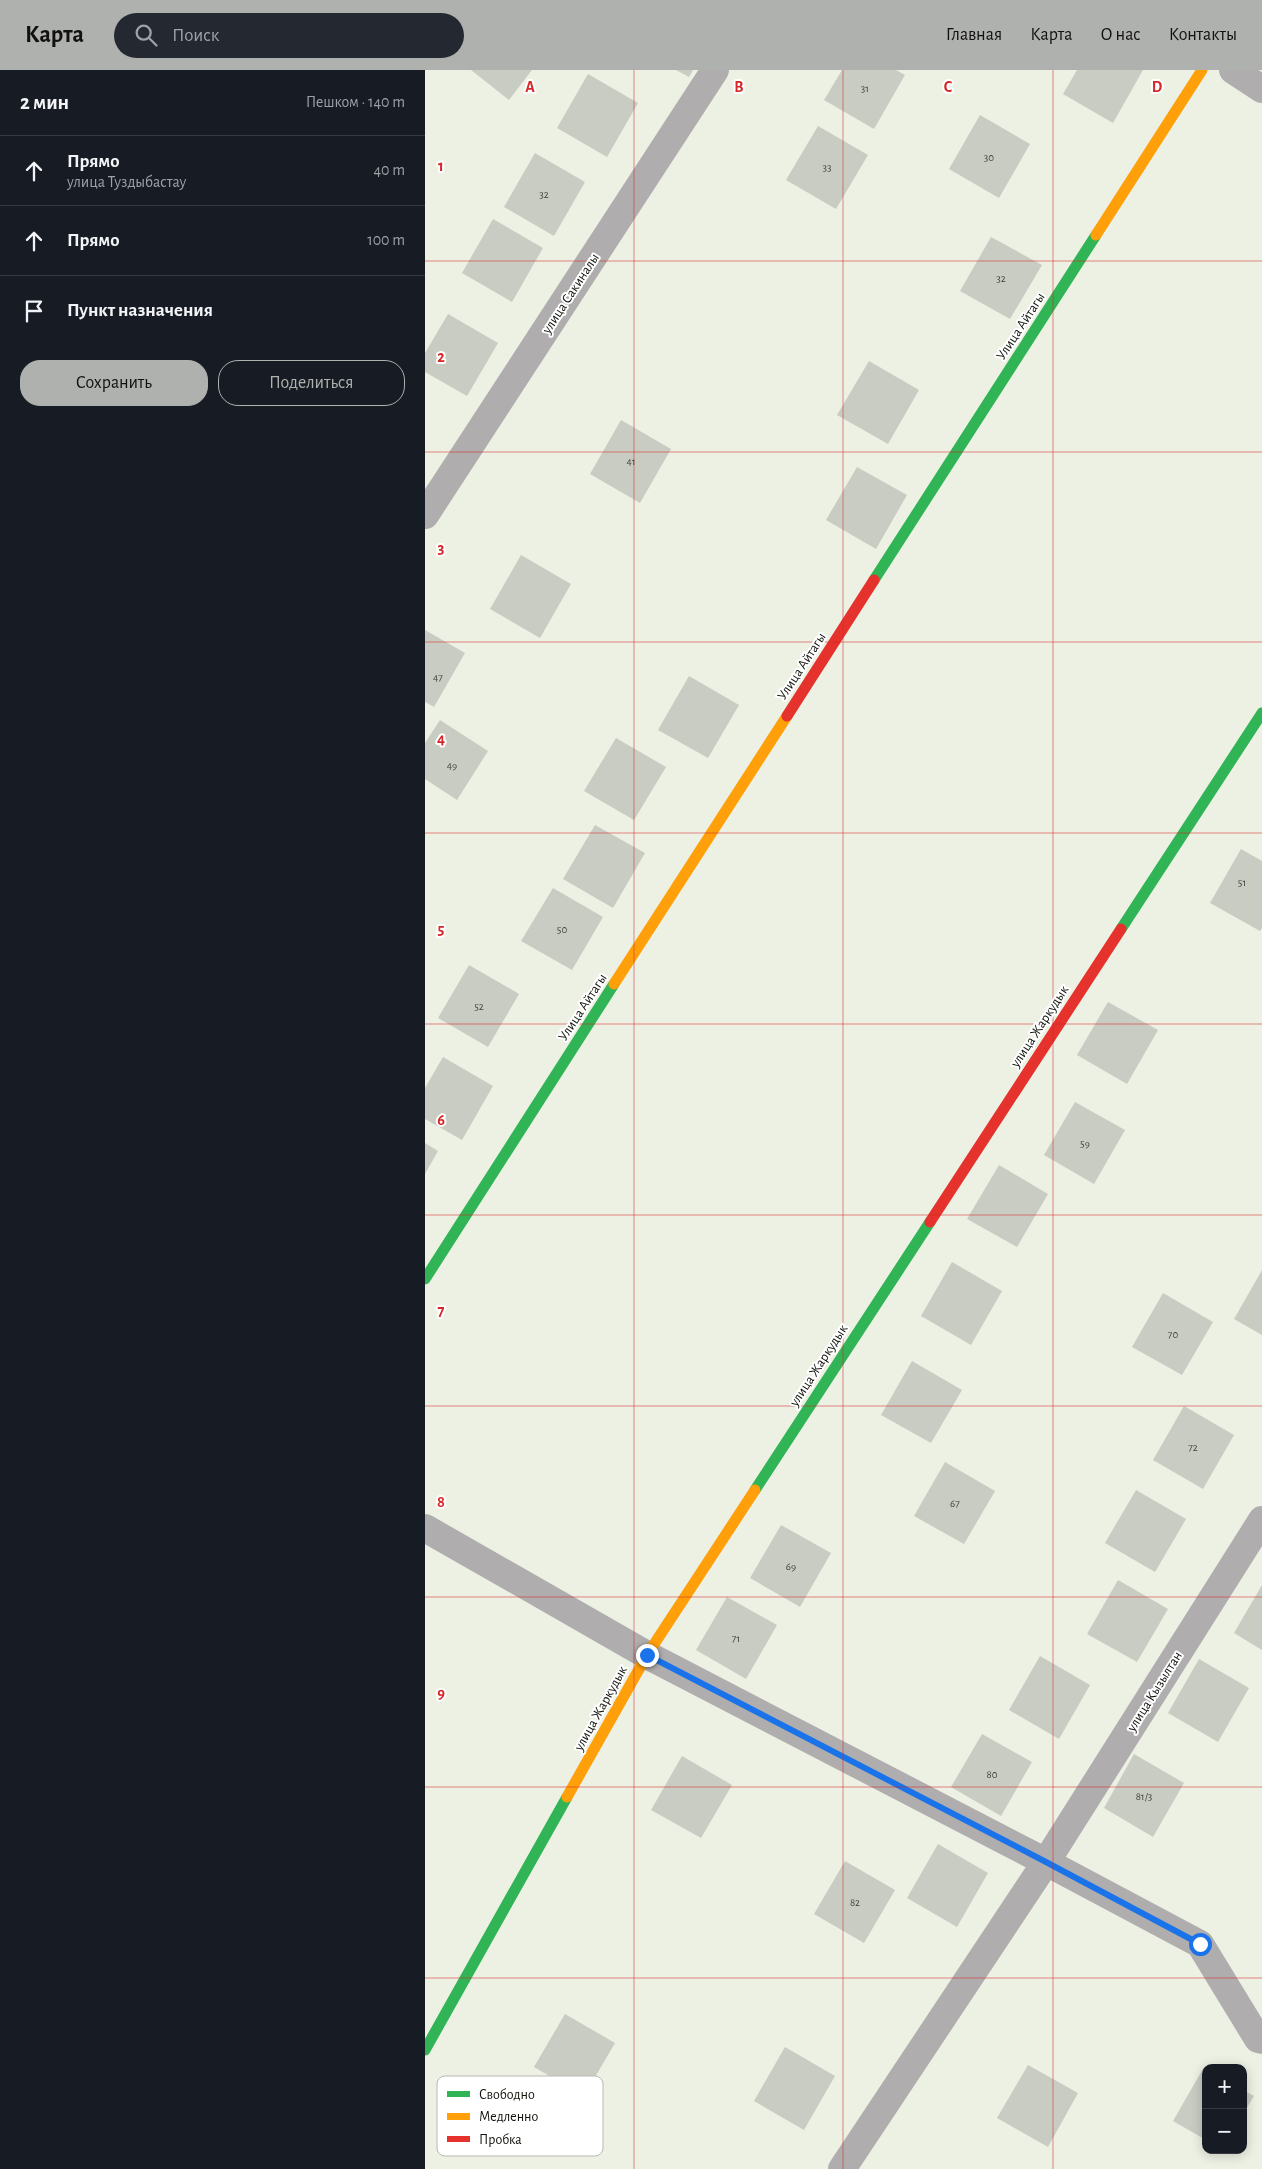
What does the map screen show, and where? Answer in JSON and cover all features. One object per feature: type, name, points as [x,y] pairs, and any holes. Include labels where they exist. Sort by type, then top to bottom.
[{"type":"street","name":"улица Сакиналы","points":[[425,515],[715,70]]},
{"type":"street","name":"Улица Айтагы","points":[[425,1279],[1202,70]]},
{"type":"street","points":[[1233,70],[1262,88]]},
{"type":"street","name":"улица Жаркудык","points":[[425,2050],[647,1655],[1262,713]]},
{"type":"street","name":"улица Кызылтан","points":[[842,2169],[1046,1862],[1262,1520]]},
{"type":"street","points":[[425,1528],[647,1655],[1200,1944],[1258,2039],[1262,2040]]},
{"type":"building","points":[[471,70],[532,70],[509,100]]},
{"type":"building","points":[[676,70],[693,70],[689,77]]},
{"type":"building","points":[[842,70],[896,70],[905,75],[874,129],[824,100]]},
{"type":"building","points":[[1077,70],[1143,70],[1113,123],[1063,94]]},
{"type":"building","points":[[588,74],[638,103],[607,157],[557,128]]},
{"type":"building","points":[[980,115],[1030,144],[999,198],[949,169]]},
{"type":"building","points":[[818,126],[868,155],[836,209],[786,180]]},
{"type":"building","points":[[535,153],[585,182],[554,236],[504,207]]},
{"type":"building","points":[[493,219],[543,248],[512,302],[462,273]]},
{"type":"building","points":[[991,237],[1042,265],[1010,319],[960,291]]},
{"type":"building","points":[[448,314],[498,343],[467,396],[425,372],[425,353]]},
{"type":"building","points":[[869,361],[919,390],[888,444],[837,415]]},
{"type":"building","points":[[621,420],[671,449],[640,503],[590,474]]},
{"type":"building","points":[[857,467],[907,495],[876,549],[826,520]]},
{"type":"building","points":[[521,555],[571,584],[540,638],[490,609]]},
{"type":"building","points":[[425,630],[465,653],[434,707],[425,702]]},
{"type":"building","points":[[689,676],[739,705],[708,758],[658,730]]},
{"type":"building","points":[[440,720],[488,751],[457,800],[425,779],[425,743]]},
{"type":"building","points":[[616,738],[666,767],[634,820],[584,791]]},
{"type":"building","points":[[595,825],[645,853],[613,908],[563,879]]},
{"type":"building","points":[[1241,849],[1262,861],[1262,928],[1260,931],[1210,903]]},
{"type":"building","points":[[553,888],[603,917],[572,970],[521,941]]},
{"type":"building","points":[[469,965],[519,994],[488,1047],[438,1018]]},
{"type":"building","points":[[1108,1002],[1158,1030],[1127,1084],[1077,1055]]},
{"type":"building","points":[[443,1057],[493,1086],[462,1140],[425,1119],[425,1088]]},
{"type":"building","points":[[1075,1102],[1125,1130],[1094,1184],[1044,1155]]},
{"type":"building","points":[[425,1143],[438,1151],[425,1174]]},
{"type":"building","points":[[999,1165],[1048,1194],[1017,1247],[967,1219]]},
{"type":"building","points":[[952,1262],[1002,1291],[971,1345],[921,1316]]},
{"type":"building","points":[[1262,1270],[1262,1335],[1234,1319]]},
{"type":"building","points":[[1163,1293],[1213,1322],[1182,1375],[1132,1347]]},
{"type":"building","points":[[912,1361],[962,1390],[931,1443],[881,1415]]},
{"type":"building","points":[[1184,1406],[1234,1435],[1203,1489],[1153,1460]]},
{"type":"building","points":[[945,1462],[995,1491],[964,1544],[914,1516]]},
{"type":"building","points":[[1136,1490],[1186,1519],[1155,1572],[1105,1543]]},
{"type":"building","points":[[781,1525],[831,1553],[800,1607],[750,1578]]},
{"type":"building","points":[[1118,1580],[1168,1609],[1137,1662],[1087,1634]]},
{"type":"building","points":[[1262,1585],[1262,1650],[1234,1633]]},
{"type":"building","points":[[727,1597],[777,1625],[746,1679],[696,1650]]},
{"type":"building","points":[[1040,1656],[1090,1685],[1059,1739],[1009,1710]]},
{"type":"building","points":[[1199,1659],[1249,1688],[1218,1742],[1168,1713]]},
{"type":"building","points":[[982,1734],[1032,1762],[1001,1816],[951,1787]]},
{"type":"building","points":[[1134,1754],[1184,1783],[1153,1837],[1104,1808]]},
{"type":"building","points":[[682,1756],[732,1785],[701,1838],[651,1810]]},
{"type":"building","points":[[938,1844],[988,1873],[957,1927],[907,1898]]},
{"type":"building","points":[[845,1861],[895,1890],[864,1943],[814,1914]]},
{"type":"building","points":[[565,2014],[615,2043],[596,2076],[550,2076],[534,2067]]},
{"type":"building","points":[[785,2047],[835,2076],[804,2130],[754,2101]]},
{"type":"building","points":[[1028,2065],[1078,2093],[1048,2147],[997,2118]]},
{"type":"building","points":[[1202,2070],[1202,2138],[1173,2121]]},
{"type":"building","points":[[1247,2092],[1254,2096],[1247,2107]]},
{"type":"traffic: fast","points":[[874,580],[1096,235]]},
{"type":"traffic: fast","points":[[1121,929],[1262,713]]},
{"type":"traffic: fast","points":[[425,1279],[614,984]]},
{"type":"traffic: fast","points":[[755,1490],[930,1222]]},
{"type":"traffic: fast","points":[[425,2050],[567,1797]]},
{"type":"traffic: slow","points":[[1096,235],[1202,70]]},
{"type":"traffic: slow","points":[[614,984],[787,716]]},
{"type":"traffic: slow","points":[[567,1797],[647,1655],[755,1490]]},
{"type":"traffic: jam","points":[[787,716],[874,580]]},
{"type":"traffic: jam","points":[[930,1222],[1121,929]]},
{"type":"route","points":[[647,1655],[1200,1944]]}]
